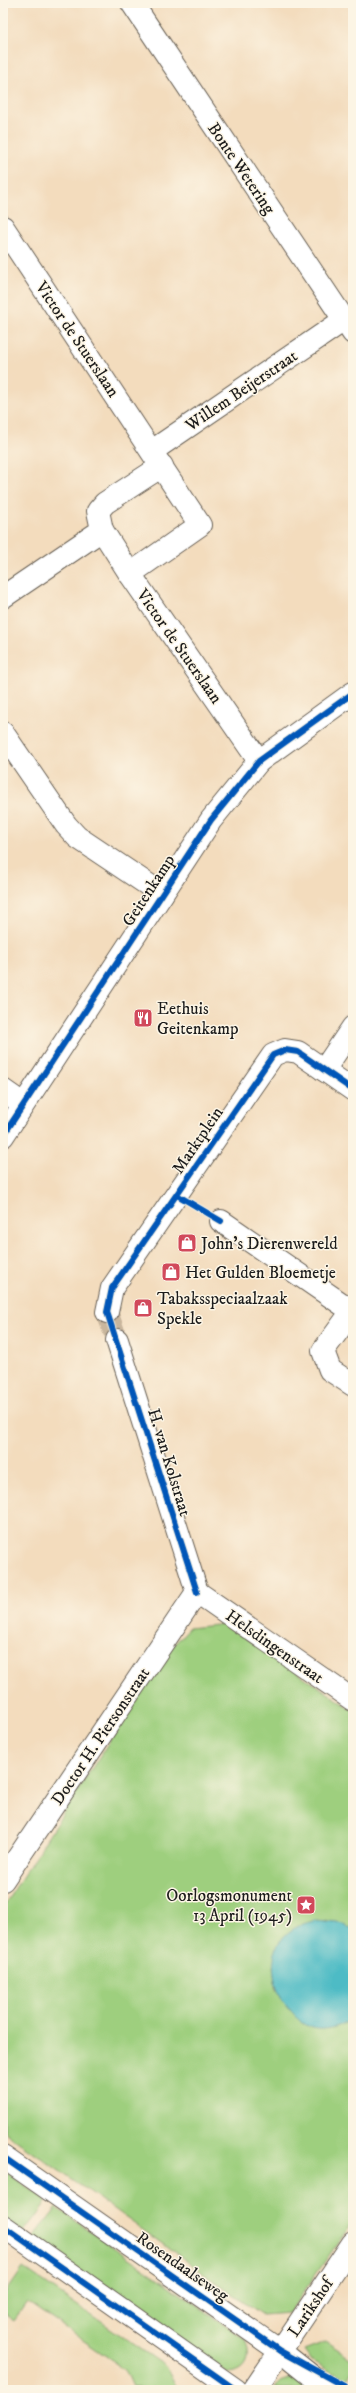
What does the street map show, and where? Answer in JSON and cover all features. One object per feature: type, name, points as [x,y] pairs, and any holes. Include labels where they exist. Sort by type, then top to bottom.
[{"type":"street","name":"Bonte Wetering","points":[[132,3],[349,326]]},
{"type":"street","name":"Victor de Stuerslaan","points":[[3,227],[157,459]]},
{"type":"street","name":"Willem Beijerstraat","points":[[102,530],[98,511],[105,503],[157,459],[349,326]]},
{"type":"street","points":[[130,574],[200,525],[157,459]]},
{"type":"street","name":"Victor de Stuerslaan","points":[[102,530],[130,574],[259,761]]},
{"type":"street","points":[[3,597],[102,530]]},
{"type":"street","name":"Geitenkamp","points":[[3,1136],[211,820],[259,761],[353,693]]},
{"type":"street","points":[[3,733],[66,825],[77,837],[162,894]]},
{"type":"street","points":[[324,1070],[353,1027]]},
{"type":"street","name":"Marktplein","points":[[108,1312],[112,1288],[273,1055],[278,1052],[291,1050],[353,1090]]},
{"type":"street","points":[[3,1090],[23,1104]]},
{"type":"street","points":[[221,1221],[353,1310],[323,1351],[330,1370],[353,1385]]},
{"type":"street","name":"H. van Kolstraat","points":[[117,1340],[197,1592]]},
{"type":"street","name":"Helsdingenstraat","points":[[197,1592],[353,1700]]},
{"type":"street","name":"Doctor H. Piersonstraat","points":[[3,1880],[197,1592]]},
{"type":"street","name":"Rosendaalseweg","points":[[3,2157],[280,2351],[329,2390]]},
{"type":"street","points":[[3,2226],[236,2390]]},
{"type":"street","name":"Larikshof","points":[[254,2390],[353,2243]]},
{"type":"green space","points":[[225,1624],[353,1710],[353,1929],[326,1920],[273,1966],[276,1989],[347,2022],[353,2019],[353,2221],[289,2313],[263,2315],[3,2131],[3,1907],[164,1656],[189,1628]]},
{"type":"green space","points":[[3,2170],[47,2201],[23,2233],[3,2219]]},
{"type":"green space","points":[[57,2208],[244,2338],[248,2350],[245,2366],[235,2372],[228,2373],[32,2239]]},
{"type":"green space","points":[[23,2268],[161,2363],[169,2372],[178,2390],[141,2390],[140,2386],[133,2387],[125,2369],[27,2302],[14,2320],[3,2312],[3,2297]]},
{"type":"green space","points":[[325,2342],[353,2360],[353,2369],[346,2380],[312,2361],[304,2350]]},
{"type":"green space","points":[[294,2377],[302,2379],[317,2390],[275,2390],[280,2382]]},
{"type":"water","points":[[316,1920],[337,1922],[353,1929],[353,2019],[336,2027],[327,2029],[314,2028],[306,2025],[298,2019],[282,1999],[274,1976],[273,1964],[275,1953],[280,1942],[288,1933],[301,1925]]},
{"type":"tunnel","points":[[107,1312],[117,1340]]},
{"type":"cycle path","points":[[3,1136],[211,820],[259,761],[353,693]]},
{"type":"cycle path","points":[[197,1592],[107,1312],[112,1288],[273,1055],[285,1050],[298,1052],[353,1090]]},
{"type":"cycle path","points":[[177,1195],[221,1221]]},
{"type":"cycle path","points":[[3,2157],[280,2351],[351,2390]]},
{"type":"cycle path","points":[[3,2226],[236,2390]]},
{"type":"place","name":"Eethuis Geitenkamp","points":[[143,1018]]},
{"type":"place","name":"John's Dierenwereld","points":[[187,1243]]},
{"type":"place","name":"Het Gulden Bloemetje","points":[[171,1272]]},
{"type":"place","name":"Tabaksspeciaalzaak Spekle","points":[[143,1308]]},
{"type":"place","name":"Oorlogsmonument 13 April (1945)","points":[[306,1905]]}]
